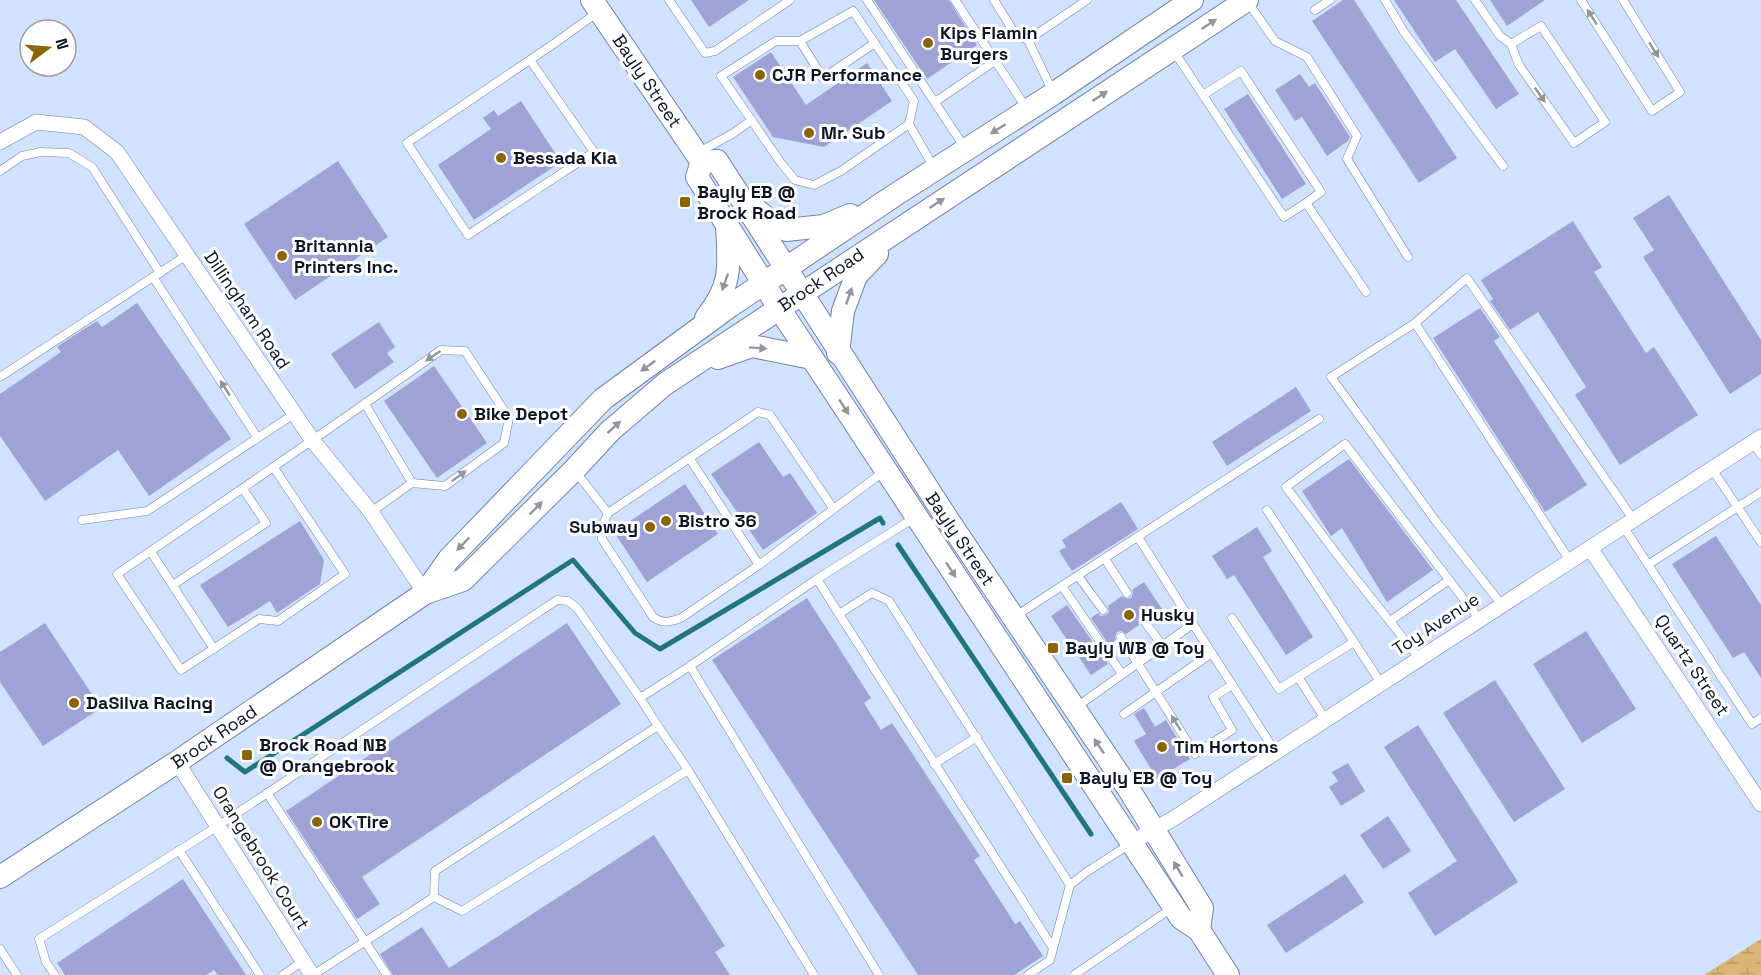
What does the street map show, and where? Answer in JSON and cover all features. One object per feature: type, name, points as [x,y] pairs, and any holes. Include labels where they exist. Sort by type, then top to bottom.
[{"type":"main road","name":"Brock Road","points":[[425,593],[449,559],[603,399],[696,331],[895,195],[1028,111],[1192,0]]},
{"type":"main road","name":"Brock Road","points":[[0,877],[177,762],[425,593],[463,580],[610,431],[665,384],[1246,0]]},
{"type":"main road","name":"Bayly Street","points":[[596,5],[699,158],[696,177],[779,308],[1181,918],[1199,930],[1228,975]]},
{"type":"main road","name":"Bayly Street","points":[[699,158],[717,161],[838,353],[1154,830],[1202,908],[1199,930]]},
{"type":"main road","points":[[742,199],[770,221],[786,230],[824,226],[895,195]]},
{"type":"main road","points":[[838,353],[843,311],[856,276],[906,223]]},
{"type":"main road","points":[[696,331],[716,305],[729,275],[728,225]]},
{"type":"main road","points":[[665,384],[726,354],[752,346],[812,358]]},
{"type":"street","name":"Dillingham Road","points":[[0,142],[36,122],[84,127],[117,152],[294,414],[371,512],[425,593]]},
{"type":"street","name":"Toy Avenue","points":[[1131,843],[1712,469],[1758,445]]},
{"type":"street","name":"Quartz Street","points":[[1590,548],[1761,804]]},
{"type":"street","name":"Orangebrook Court","points":[[177,762],[313,975]]},
{"type":"lane","points":[[669,0],[705,53],[715,51],[790,0]]},
{"type":"lane","points":[[867,0],[966,150]]},
{"type":"lane","points":[[955,0],[1028,111]]},
{"type":"lane","points":[[994,0],[1016,35],[1028,40],[1053,94]]},
{"type":"lane","points":[[1028,40],[1087,0]]},
{"type":"lane","points":[[1246,0],[1275,41],[1307,57],[1357,136],[1347,159],[1408,257]]},
{"type":"lane","points":[[1316,10],[1330,0]]},
{"type":"lane","points":[[1385,0],[1404,32],[1503,166]]},
{"type":"lane","points":[[1474,0],[1500,36],[1511,44],[1519,65],[1574,143],[1605,122],[1541,26],[1511,44]]},
{"type":"lane","points":[[1581,0],[1652,111],[1680,92],[1623,0]]},
{"type":"lane","points":[[530,60],[594,152],[468,235],[407,143],[530,60],[596,5]]},
{"type":"lane","points":[[909,124],[842,171],[814,185],[795,180],[781,164],[721,76],[776,41],[801,41],[853,11],[914,101],[909,124],[935,169]]},
{"type":"lane","points":[[801,41],[823,78],[875,43]]},
{"type":"lane","points":[[1173,48],[1203,95],[1284,217],[1321,192],[1241,71],[1203,95]]},
{"type":"lane","points":[[935,102],[995,61]]},
{"type":"lane","points":[[699,158],[752,120]]},
{"type":"lane","points":[[0,171],[22,156],[41,152],[69,153],[92,167],[257,437]]},
{"type":"lane","points":[[1306,203],[1365,292]]},
{"type":"lane","points":[[0,377],[187,255]]},
{"type":"lane","points":[[1502,605],[1435,520],[1331,377],[1415,323],[1467,278],[1628,523],[1649,564],[1752,724],[1761,718]]},
{"type":"lane","points":[[1415,323],[1570,561]]},
{"type":"lane","points":[[274,468],[345,574],[278,621],[259,619],[181,670],[117,574],[274,468],[441,350],[465,351],[509,418],[504,443],[445,486],[412,483],[371,512]]},
{"type":"lane","points":[[365,404],[412,483]]},
{"type":"lane","points":[[833,508],[770,415],[758,412],[608,513],[602,527],[602,539],[653,617],[669,623],[681,618],[759,565],[886,471]]},
{"type":"lane","points":[[82,520],[147,511],[294,414]]},
{"type":"lane","points":[[1013,618],[1318,419]]},
{"type":"lane","points":[[1419,658],[1286,487],[1345,444],[1479,619]]},
{"type":"lane","points":[[690,459],[759,565]]},
{"type":"lane","points":[[1712,469],[1761,542]]},
{"type":"lane","points":[[574,470],[608,513]]},
{"type":"lane","points":[[173,585],[266,523],[243,489]]},
{"type":"lane","points":[[1649,564],[1761,492]]},
{"type":"lane","points":[[1267,510],[1381,683]]},
{"type":"lane","points":[[640,698],[817,579],[916,516]]},
{"type":"lane","points":[[1138,537],[1275,751]]},
{"type":"lane","points":[[151,552],[214,648]]},
{"type":"lane","points":[[1105,559],[1127,593]]},
{"type":"lane","points":[[1078,576],[1103,609]]},
{"type":"lane","points":[[817,579],[1053,948]]},
{"type":"lane","points":[[1390,621],[1449,580]]},
{"type":"lane","points":[[1062,586],[1122,674]]},
{"type":"lane","points":[[839,614],[872,593],[889,601],[1070,885]]},
{"type":"lane","points":[[55,975],[46,962],[39,939],[218,826],[557,600],[568,601],[577,608],[640,698],[688,770],[814,975]]},
{"type":"lane","points":[[1232,618],[1279,689],[1354,642]]},
{"type":"lane","points":[[1144,621],[1162,645]]},
{"type":"lane","points":[[1074,708],[1193,624]]},
{"type":"lane","points":[[1121,637],[1195,754],[1232,730],[1213,697],[1232,685]]},
{"type":"lane","points":[[1124,714],[1212,653]]},
{"type":"lane","points":[[690,666],[879,975]]},
{"type":"lane","points":[[1298,677],[1325,719]]},
{"type":"lane","points":[[434,897],[435,871],[658,726]]},
{"type":"lane","points":[[934,764],[977,737]]},
{"type":"lane","points":[[434,897],[462,911],[688,770]]},
{"type":"lane","points":[[267,793],[387,975]]},
{"type":"lane","points":[[1028,975],[1050,960],[1070,885],[1131,843]]},
{"type":"lane","points":[[179,850],[260,975]]},
{"type":"lane","points":[[313,975],[434,897]]},
{"type":"lane","points":[[1074,975],[1174,907]]},
{"type":"lane","points":[[0,949],[17,975]]},
{"type":"lane","points":[[284,975],[303,961]]},
{"type":"green space","points":[[1761,939],[1761,975],[1704,975]]},
{"type":"building","points":[[691,0],[749,0],[709,27]]},
{"type":"building","points":[[874,0],[949,0],[977,45],[927,79]]},
{"type":"building","points":[[1343,0],[1354,0],[1457,158],[1419,183],[1312,21]]},
{"type":"building","points":[[1394,0],[1456,0],[1519,94],[1496,109],[1455,49],[1435,62]]},
{"type":"building","points":[[1490,0],[1545,0],[1507,26]]},
{"type":"building","points":[[771,52],[806,105],[867,63],[892,101],[824,147],[773,137],[733,77]]},
{"type":"building","points":[[1300,74],[1309,87],[1315,83],[1350,137],[1348,141],[1327,156],[1302,117],[1295,121],[1275,90]]},
{"type":"building","points":[[1248,94],[1306,184],[1282,199],[1224,109]]},
{"type":"building","name":"Bessada Kia","points":[[521,101],[561,162],[474,220],[438,165],[491,129],[483,118],[494,110],[498,116]]},
{"type":"building","points":[[338,161],[388,237],[295,300],[244,224]]},
{"type":"building","points":[[1669,195],[1761,340],[1761,374],[1730,394],[1643,257],[1654,250],[1633,218]]},
{"type":"building","points":[[1573,221],[1602,267],[1594,272],[1646,353],[1654,347],[1698,415],[1620,465],[1575,395],[1586,387],[1538,312],[1510,330],[1490,301],[1493,299],[1481,280]]},
{"type":"building","points":[[137,303],[231,439],[149,496],[118,450],[45,501],[0,436],[0,394],[61,352],[57,347],[70,338],[97,321],[102,327]]},
{"type":"building","points":[[1480,308],[1500,337],[1494,341],[1587,485],[1545,512],[1433,338]]},
{"type":"building","points":[[379,322],[395,347],[387,353],[394,362],[355,389],[331,354]]},
{"type":"building","points":[[434,366],[487,443],[437,478],[384,401]]},
{"type":"building","points":[[1296,387],[1311,411],[1227,466],[1212,442]]},
{"type":"building","points":[[759,442],[783,477],[790,473],[817,513],[763,550],[711,474]]},
{"type":"building","points":[[1349,459],[1433,570],[1387,602],[1342,528],[1331,536],[1302,491]]},
{"type":"building","points":[[685,484],[718,534],[647,582],[614,532]]},
{"type":"building","points":[[1121,502],[1138,529],[1072,571],[1059,551],[1066,547],[1062,540]]},
{"type":"building","points":[[300,521],[324,560],[320,584],[277,613],[270,601],[228,627],[200,585]]},
{"type":"building","points":[[1257,527],[1272,551],[1263,557],[1313,637],[1286,655],[1234,575],[1227,579],[1212,556]]},
{"type":"building","points":[[1716,536],[1761,605],[1761,678],[1744,652],[1733,658],[1672,564]]},
{"type":"building","points":[[1144,582],[1162,609],[1149,618],[1146,615],[1141,616],[1138,619],[1139,625],[1126,634],[1121,631],[1117,632],[1116,640],[1109,645],[1091,618],[1098,613],[1101,616],[1106,615],[1109,612],[1108,606],[1122,596],[1127,599],[1131,598],[1132,590]]},
{"type":"building","points":[[807,598],[871,698],[864,703],[881,730],[892,723],[980,856],[974,860],[1015,924],[1020,921],[1043,956],[1014,975],[918,975],[712,660]]},
{"type":"building","points":[[1067,605],[1108,664],[1091,675],[1051,616]]},
{"type":"building","points":[[45,623],[101,708],[43,746],[0,682],[0,652]]},
{"type":"building","points":[[567,623],[621,704],[362,877],[380,904],[357,919],[286,811]]},
{"type":"building","points":[[1586,631],[1636,709],[1582,743],[1533,664]]},
{"type":"building","points":[[1495,680],[1565,789],[1514,822],[1443,713]]},
{"type":"building","points":[[1144,708],[1155,727],[1166,720],[1190,759],[1157,779],[1134,741],[1146,734],[1134,714]]},
{"type":"building","points":[[1418,725],[1518,882],[1435,936],[1408,893],[1457,861],[1384,747]]},
{"type":"building","points":[[1348,763],[1365,791],[1341,806],[1329,787],[1338,781],[1332,772]]},
{"type":"building","points":[[1388,816],[1411,851],[1383,869],[1360,835]]},
{"type":"building","points":[[654,835],[725,946],[715,952],[730,975],[393,975],[380,954],[422,927],[449,968]]},
{"type":"building","points":[[1345,874],[1364,902],[1286,953],[1267,925]]},
{"type":"building","points":[[183,879],[246,975],[218,975],[214,970],[206,975],[65,975],[57,963]]},
{"type":"waterway","points":[[227,758],[245,772],[573,560],[635,633],[660,649],[880,518],[883,523]]},
{"type":"waterway","points":[[898,545],[1091,834]]},
{"type":"place","name":"Kips Flamin Burgers","points":[[928,43]]},
{"type":"place","name":"CJR Performance","points":[[760,75]]},
{"type":"place","name":"Mr. Sub","points":[[809,133]]},
{"type":"place","name":"Bessada Kia","points":[[501,158]]},
{"type":"place","name":"Bayly EB @ Brock Road","points":[[685,202]]},
{"type":"place","name":"Britannia Printers Inc.","points":[[282,256]]},
{"type":"place","name":"Bike Depot","points":[[462,414]]},
{"type":"place","name":"Bistro 36","points":[[666,521]]},
{"type":"place","name":"Subway","points":[[650,527]]},
{"type":"place","name":"Husky","points":[[1129,615]]},
{"type":"place","name":"Bayly WB @ Toy","points":[[1053,648]]},
{"type":"place","name":"DaSilva Racing","points":[[74,703]]},
{"type":"place","name":"Tim Hortons","points":[[1162,747]]},
{"type":"place","name":"Brock Road NB @ Orangebrook","points":[[247,755]]},
{"type":"place","name":"Bayly EB @ Toy","points":[[1067,778]]},
{"type":"place","name":"OK Tire","points":[[317,822]]}]
